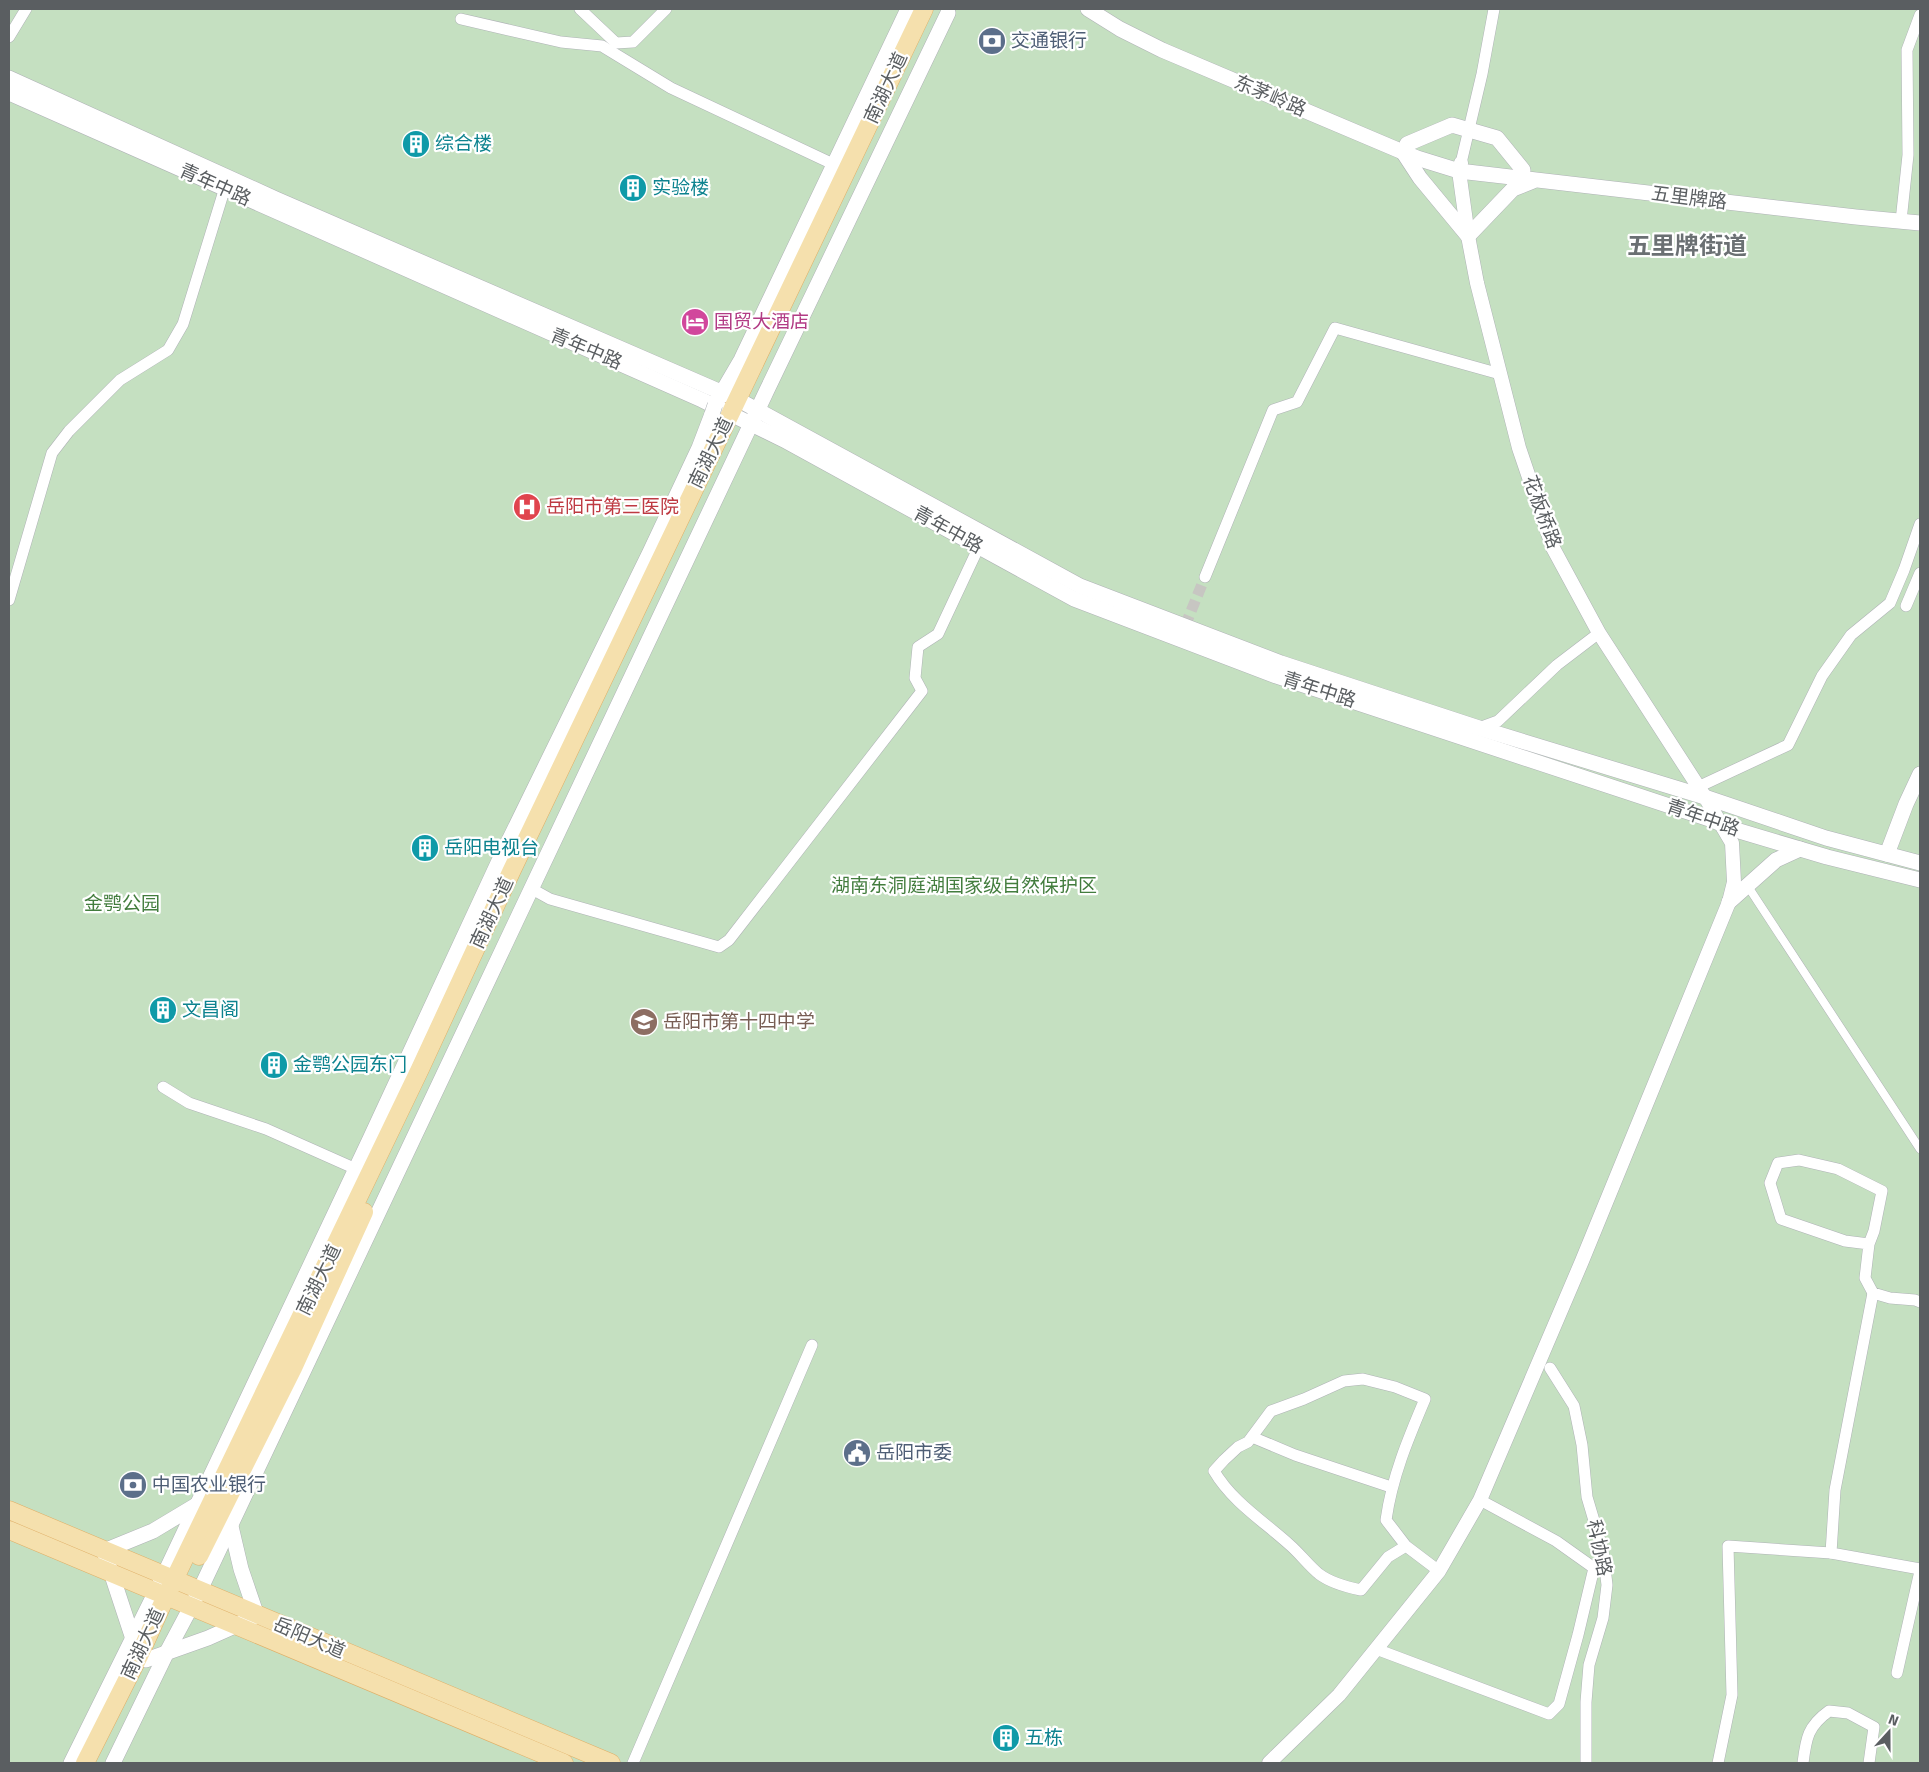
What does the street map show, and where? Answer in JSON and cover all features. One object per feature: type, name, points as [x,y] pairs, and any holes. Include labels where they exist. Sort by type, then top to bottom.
[{"type":"main road","points":[[71,1763],[133,1638],[173,1598],[181,1582],[230,1526],[532,889],[734,409],[741,360],[908,9]]},
{"type":"main road","name":"南湖大道","points":[[85,1763],[143,1658],[181,1582],[511,872],[924,9]]},
{"type":"main road","name":"东茅岭路","points":[[1088,9],[1120,29],[1162,50],[1405,148],[1460,167]]},
{"type":"main road","name":"东茅岭路","points":[[1103,9],[1122,22],[1165,44],[1405,148]]},
{"type":"main road","name":"南湖大道","points":[[734,409],[945,10]]},
{"type":"main road","name":"青年中路","points":[[9,78],[226,183],[734,409]]},
{"type":"main road","name":"青年中路","points":[[9,92],[226,183],[734,409],[982,540],[1080,586],[1281,663],[1479,728],[1702,792],[1826,838],[1920,863]]},
{"type":"main road","points":[[1523,170],[1497,138],[1452,125],[1405,148],[1425,184],[1468,236],[1513,189],[1535,180]]},
{"type":"main road","name":"五里牌路","points":[[1460,167],[1535,180],[1901,216],[1920,214]]},
{"type":"main road","name":"五里牌路","points":[[1460,167],[1523,170],[1901,216],[1920,223]]},
{"type":"main road","points":[[181,1582],[197,1504],[356,1169],[498,863],[699,448],[734,409]]},
{"type":"main road","name":"青年中路","points":[[982,540],[1074,599],[1267,673],[1736,830],[1800,849],[1920,880]]},
{"type":"main road","points":[[1887,854],[1906,804],[1920,774]]},
{"type":"main road","points":[[1729,902],[1776,860],[1800,849]]},
{"type":"main road","points":[[221,1497],[241,1569],[257,1616],[208,1638],[143,1658],[133,1638],[104,1550],[153,1531],[197,1504],[221,1497]]},
{"type":"main road","name":"岳阳大道","points":[[9,1510],[257,1616],[611,1763]]},
{"type":"main road","name":"岳阳大道","points":[[9,1530],[564,1763]]},
{"type":"main road","points":[[113,1763],[167,1652],[173,1598]]},
{"type":"main road","name":"南湖大道","points":[[98,1763],[143,1658]]},
{"type":"street","points":[[9,37],[26,9]]},
{"type":"street","points":[[580,9],[616,43],[633,42],[666,9]]},
{"type":"street","points":[[1460,167],[1470,130],[1494,9]]},
{"type":"street","points":[[1901,216],[1908,155],[1907,50],[1920,15]]},
{"type":"street","points":[[461,19],[561,42],[602,46],[671,88],[833,164]]},
{"type":"street","name":"花板桥路","points":[[1269,1763],[1339,1695],[1376,1650],[1439,1571],[1480,1500],[1582,1261],[1729,902],[1734,882],[1732,843],[1702,792],[1599,633],[1553,548],[1519,448],[1477,283],[1468,236],[1460,167]]},
{"type":"street","points":[[9,600],[52,453],[69,431],[120,380],[168,350],[183,324],[226,183]]},
{"type":"street","points":[[1205,577],[1273,410],[1297,402],[1335,328],[1500,374]]},
{"type":"street","points":[[1702,792],[1788,745],[1822,676],[1851,635],[1890,603],[1920,524]]},
{"type":"street","points":[[532,889],[550,899],[719,948],[729,940],[922,692],[915,678],[918,647],[938,634],[982,540]]},
{"type":"street","points":[[1906,606],[1920,573]]},
{"type":"street","points":[[1479,728],[1498,721],[1557,665],[1599,633]]},
{"type":"street","points":[[1747,885],[1920,1149]]},
{"type":"street","points":[[164,1087],[189,1103],[266,1129],[356,1169]]},
{"type":"street","points":[[1831,1554],[1835,1490],[1873,1294],[1865,1278],[1869,1244],[1874,1231],[1882,1191],[1838,1169],[1799,1160],[1778,1162],[1770,1184],[1781,1219],[1845,1241],[1869,1244]]},
{"type":"street","points":[[1873,1294],[1920,1302]]},
{"type":"street","points":[[633,1763],[812,1345]]},
{"type":"street","name":"科协路","points":[[1550,1368],[1574,1406],[1582,1445],[1587,1497],[1603,1551],[1607,1586],[1603,1618],[1589,1665],[1586,1702],[1586,1763]]},
{"type":"street","points":[[1406,1546],[1388,1557],[1362,1590],[1341,1586],[1319,1574],[1292,1546],[1223,1486],[1214,1472],[1224,1460],[1252,1437],[1271,1411],[1304,1400],[1344,1381],[1363,1379],[1395,1387],[1425,1399],[1402,1455],[1392,1487],[1386,1520],[1406,1546],[1439,1571]]},
{"type":"street","points":[[1252,1437],[1295,1455],[1392,1487]]},
{"type":"street","points":[[1376,1650],[1549,1714],[1559,1704],[1594,1568],[1556,1542],[1480,1500]]},
{"type":"street","points":[[1718,1763],[1732,1695],[1728,1546],[1831,1554],[1920,1570],[1897,1673]]},
{"type":"street","points":[[1803,1763],[1806,1737],[1816,1720],[1829,1711],[1848,1713],[1874,1727],[1869,1763]]},
{"type":"green space","name":"湖南东洞庭湖国家级自然保护区","points":[[9,9],[1920,9],[1920,1763],[9,1763]]},
{"type":"tunnel","points":[[1185,626],[1205,577]]},
{"type":"place","name":"交通银行","points":[[992,41]]},
{"type":"place","name":"综合楼","points":[[416,144]]},
{"type":"place","name":"实验楼","points":[[633,188]]},
{"type":"place","name":"国贸大酒店","points":[[695,322]]},
{"type":"place","name":"岳阳市第三医院","points":[[527,507]]},
{"type":"place","name":"岳阳电视台","points":[[425,848]]},
{"type":"place","name":"文昌阁","points":[[163,1010]]},
{"type":"place","name":"岳阳市第十四中学","points":[[644,1022]]},
{"type":"place","name":"金鹗公园东门","points":[[274,1065]]},
{"type":"place","name":"岳阳市委","points":[[857,1453]]},
{"type":"place","name":"中国农业银行","points":[[133,1485]]},
{"type":"place","name":"五栋","points":[[1006,1738]]},
{"type":"district","name":"五里牌街道","points":[[1687,246]]},
{"type":"park label","name":"金鹗公园","points":[[122,904]]}]
